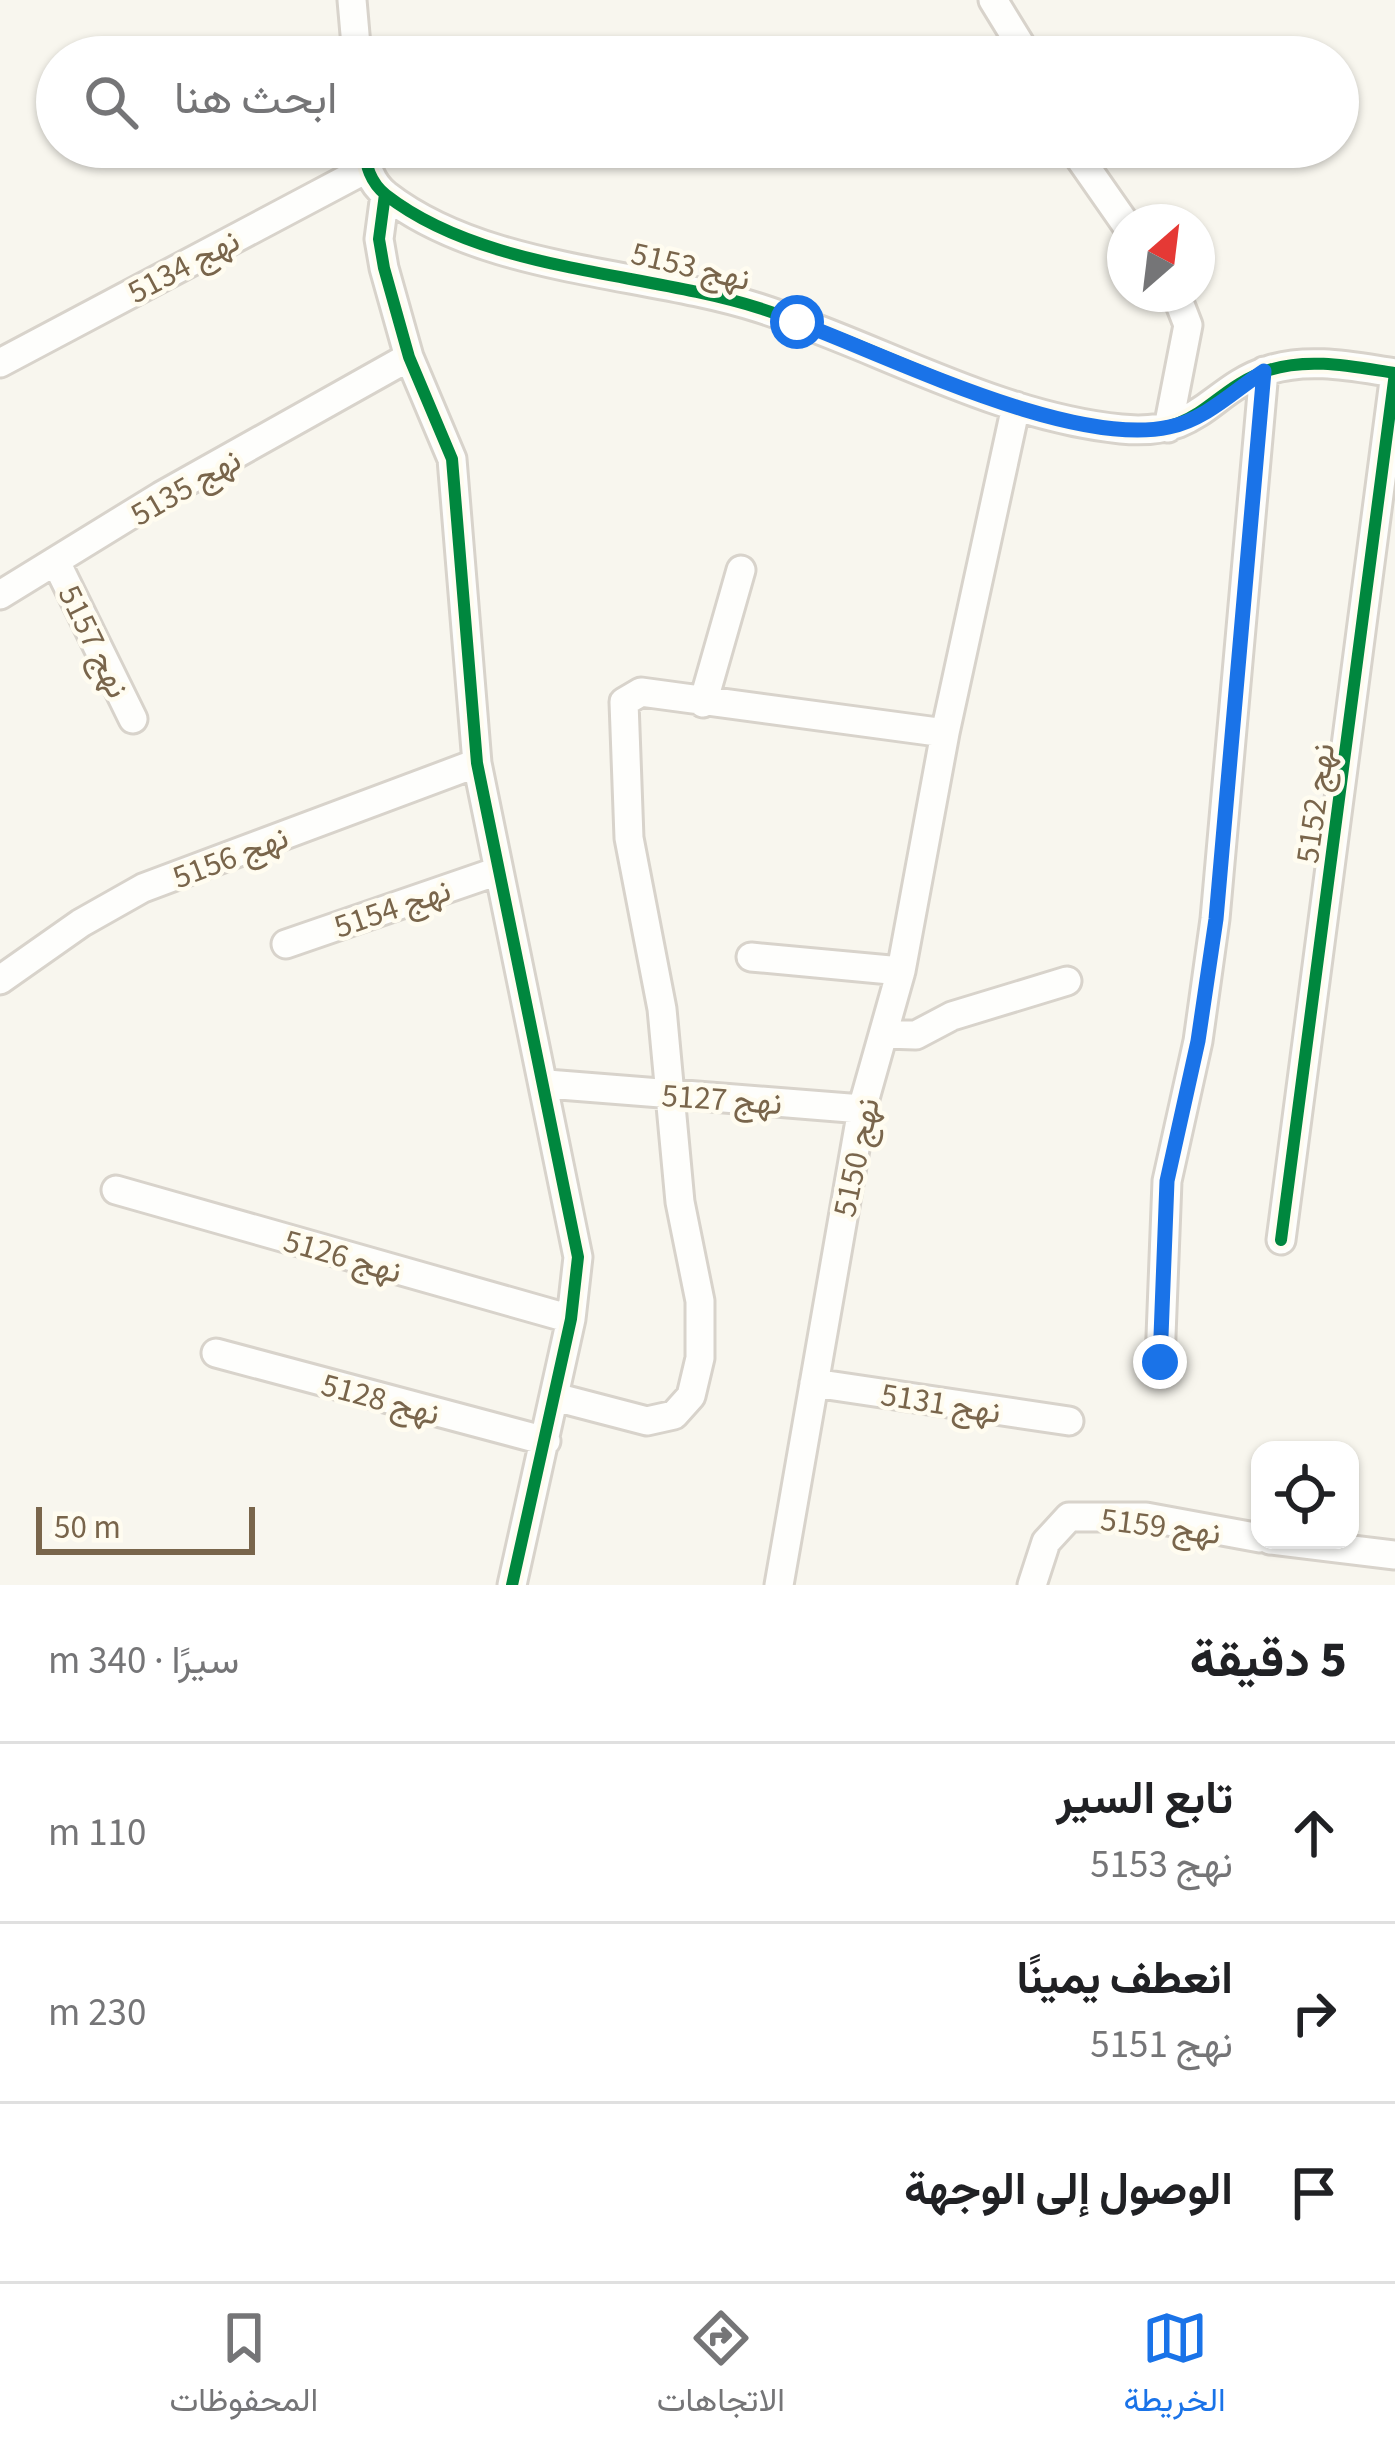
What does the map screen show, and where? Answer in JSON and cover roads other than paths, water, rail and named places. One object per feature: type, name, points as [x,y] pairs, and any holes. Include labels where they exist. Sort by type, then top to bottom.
[{"type":"street","points":[[352,0],[355,36]]},
{"type":"street","points":[[993,0],[1015,36]]},
{"type":"street","name":"نهج 5134","points":[[0,363],[347,168]]},
{"type":"street","points":[[371,168],[385,194],[379,239],[409,357],[452,459],[477,763],[547,1084],[578,1257],[572,1318],[512,1585]]},
{"type":"street","points":[[1087,168],[1112,204]]},
{"type":"street","name":"نهج 5153","points":[[385,194],[511,252],[760,309],[1016,406],[1120,429],[1168,428],[1209,411],[1264,371],[1328,363],[1395,373]]},
{"type":"street","points":[[1168,428],[1188,325],[1183,312]]},
{"type":"street","name":"نهج 5135","points":[[0,595],[57,564],[160,496],[409,357]]},
{"type":"street","points":[[1160,1362],[1167,1181],[1198,1041],[1216,919],[1264,371]]},
{"type":"street","name":"نهج 5152","points":[[1281,1240],[1395,373]]},
{"type":"street","name":"نهج 5150","points":[[779,1585],[862,1109],[901,971],[945,733],[1016,406]]},
{"type":"street","name":"نهج 5157","points":[[57,564],[133,719]]},
{"type":"street","points":[[717,704],[741,570]]},
{"type":"street","points":[[555,1397],[647,1421],[674,1415],[692,1396],[700,1358],[700,1301],[680,1202],[672,1094],[628,838],[624,702],[641,692],[945,733]]},
{"type":"street","name":"نهج 5156","points":[[0,980],[81,922],[143,888],[477,763]]},
{"type":"street","name":"نهج 5154","points":[[286,944],[498,871]]},
{"type":"street","points":[[751,957],[901,971]]},
{"type":"street","points":[[884,1034],[916,1035],[952,1016],[1067,981]]},
{"type":"street","name":"نهج 5127","points":[[547,1084],[583,1091],[862,1109]]},
{"type":"street","name":"نهج 5126","points":[[116,1190],[572,1318]]},
{"type":"street","name":"نهج 5128","points":[[216,1352],[546,1441]]},
{"type":"street","name":"نهج 5131","points":[[814,1383],[1069,1421]]},
{"type":"street","name":"نهج 5159","points":[[1033,1585],[1046,1542],[1070,1517],[1146,1517],[1251,1536]]},
{"type":"street","points":[[1345,1549],[1395,1555]]}]
